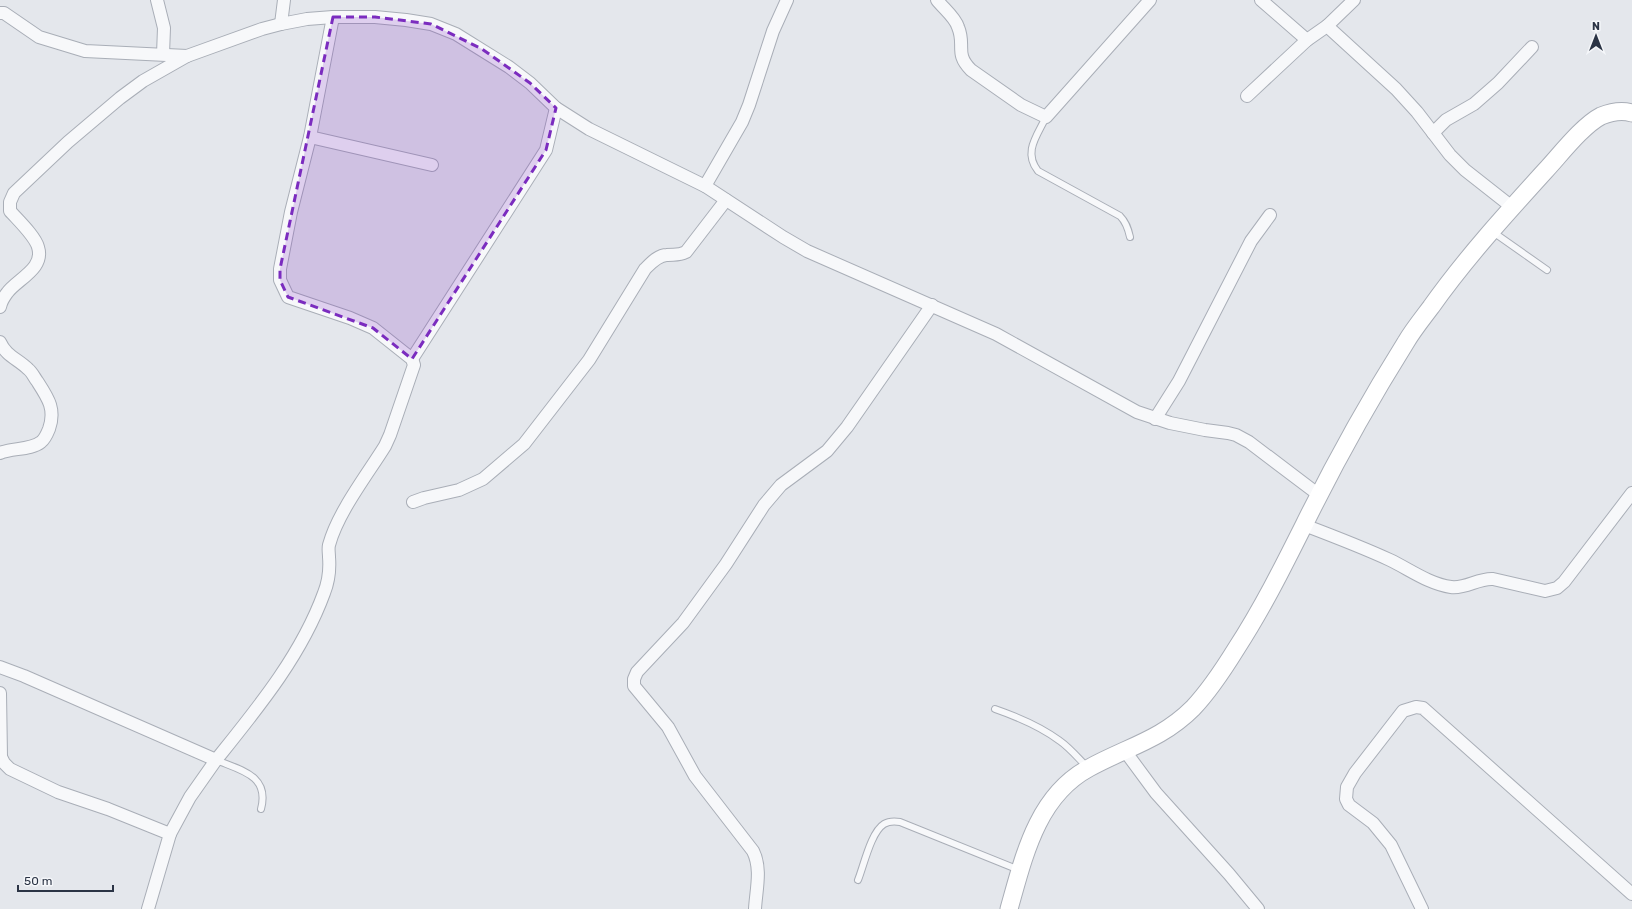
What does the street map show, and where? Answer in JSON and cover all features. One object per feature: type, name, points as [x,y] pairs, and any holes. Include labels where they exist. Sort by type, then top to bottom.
[{"type":"street","points":[[157,0],[164,28],[163,54]]},
{"type":"street","points":[[281,24],[284,0]]},
{"type":"street","points":[[705,186],[742,122],[773,31],[787,0]]},
{"type":"street","points":[[937,0],[958,24],[960,33],[960,52],[965,64],[971,70],[1021,105],[1046,117],[1150,0]]},
{"type":"street","points":[[1261,0],[1307,40]]},
{"type":"street","points":[[1247,96],[1307,40],[1327,26],[1354,0]]},
{"type":"street","points":[[0,13],[4,14],[39,37],[85,51],[187,56]]},
{"type":"street","points":[[148,909],[151,894],[170,834],[190,797],[295,655],[324,592],[328,575],[328,547],[334,530],[341,516],[386,446],[414,365],[412,359],[373,328],[350,318],[288,297],[280,280],[280,269],[291,212],[310,137],[333,17]]},
{"type":"street","points":[[0,307],[7,292],[31,271],[37,264],[39,256],[38,247],[35,241],[10,210],[10,202],[14,193],[120,98],[143,81],[187,56],[262,29],[281,24],[307,19],[333,17],[375,17],[406,20],[431,24],[475,45],[509,67],[530,83],[556,108],[589,129],[705,186],[782,237],[807,251],[996,334],[1137,412],[1155,419],[1236,435],[1249,442],[1319,495]]},
{"type":"street","points":[[1327,26],[1396,89],[1417,112],[1450,155],[1465,170],[1512,207]]},
{"type":"street","points":[[1433,133],[1446,120],[1474,104],[1498,83],[1532,47]]},
{"type":"street","points":[[412,359],[546,150],[556,108]]},
{"type":"street","points":[[1009,909],[1028,844],[1039,820],[1053,798],[1069,781],[1088,768],[1159,735],[1178,722],[1206,694],[1218,678],[1261,609],[1319,495],[1407,339],[1456,272],[1512,207],[1574,140],[1593,122],[1602,116],[1614,112],[1632,113]]},
{"type":"street","points":[[310,137],[432,165]]},
{"type":"street","points":[[412,502],[459,490],[483,479],[524,444],[588,360],[645,269],[656,259],[666,255],[678,256],[686,252],[726,200]]},
{"type":"street","points":[[1155,419],[1178,381],[1251,241],[1270,215]]},
{"type":"street","points":[[755,909],[758,870],[757,858],[753,850],[695,776],[668,727],[634,686],[634,679],[637,672],[683,624],[726,564],[764,506],[781,485],[827,451],[847,427],[932,305]]},
{"type":"street","points":[[0,342],[8,355],[29,369],[48,398],[52,409],[52,420],[45,439],[34,446],[8,450],[0,454]]},
{"type":"street","points":[[1304,525],[1374,552],[1422,577],[1443,586],[1460,588],[1487,579],[1493,579],[1544,591],[1552,590],[1564,582],[1632,493]]},
{"type":"street","points":[[0,667],[24,676],[216,760]]},
{"type":"street","points":[[0,693],[1,756],[4,763],[10,768],[58,792],[108,809],[170,834]]},
{"type":"street","points":[[1422,909],[1391,845],[1373,823],[1349,805],[1346,799],[1347,787],[1355,773],[1403,711],[1416,706],[1423,708],[1632,894]]},
{"type":"street","points":[[1125,751],[1156,793],[1229,874],[1258,909]]},
{"type":"lane","points":[[1046,117],[1031,148],[1030,157],[1032,164],[1038,171],[1120,216],[1128,227],[1130,237]]},
{"type":"lane","points":[[1492,231],[1548,270]]},
{"type":"lane","points":[[995,709],[1019,718],[1050,735],[1061,742],[1088,768]]},
{"type":"lane","points":[[216,760],[248,773],[258,782],[263,794],[261,809]]},
{"type":"lane","points":[[858,880],[875,834],[885,824],[892,821],[900,822],[1020,871]]},
{"type":"highlighted area","points":[[333,17],[375,17],[431,24],[482,49],[530,83],[556,108],[546,150],[412,359],[373,328],[288,297],[280,280],[280,269]]}]
